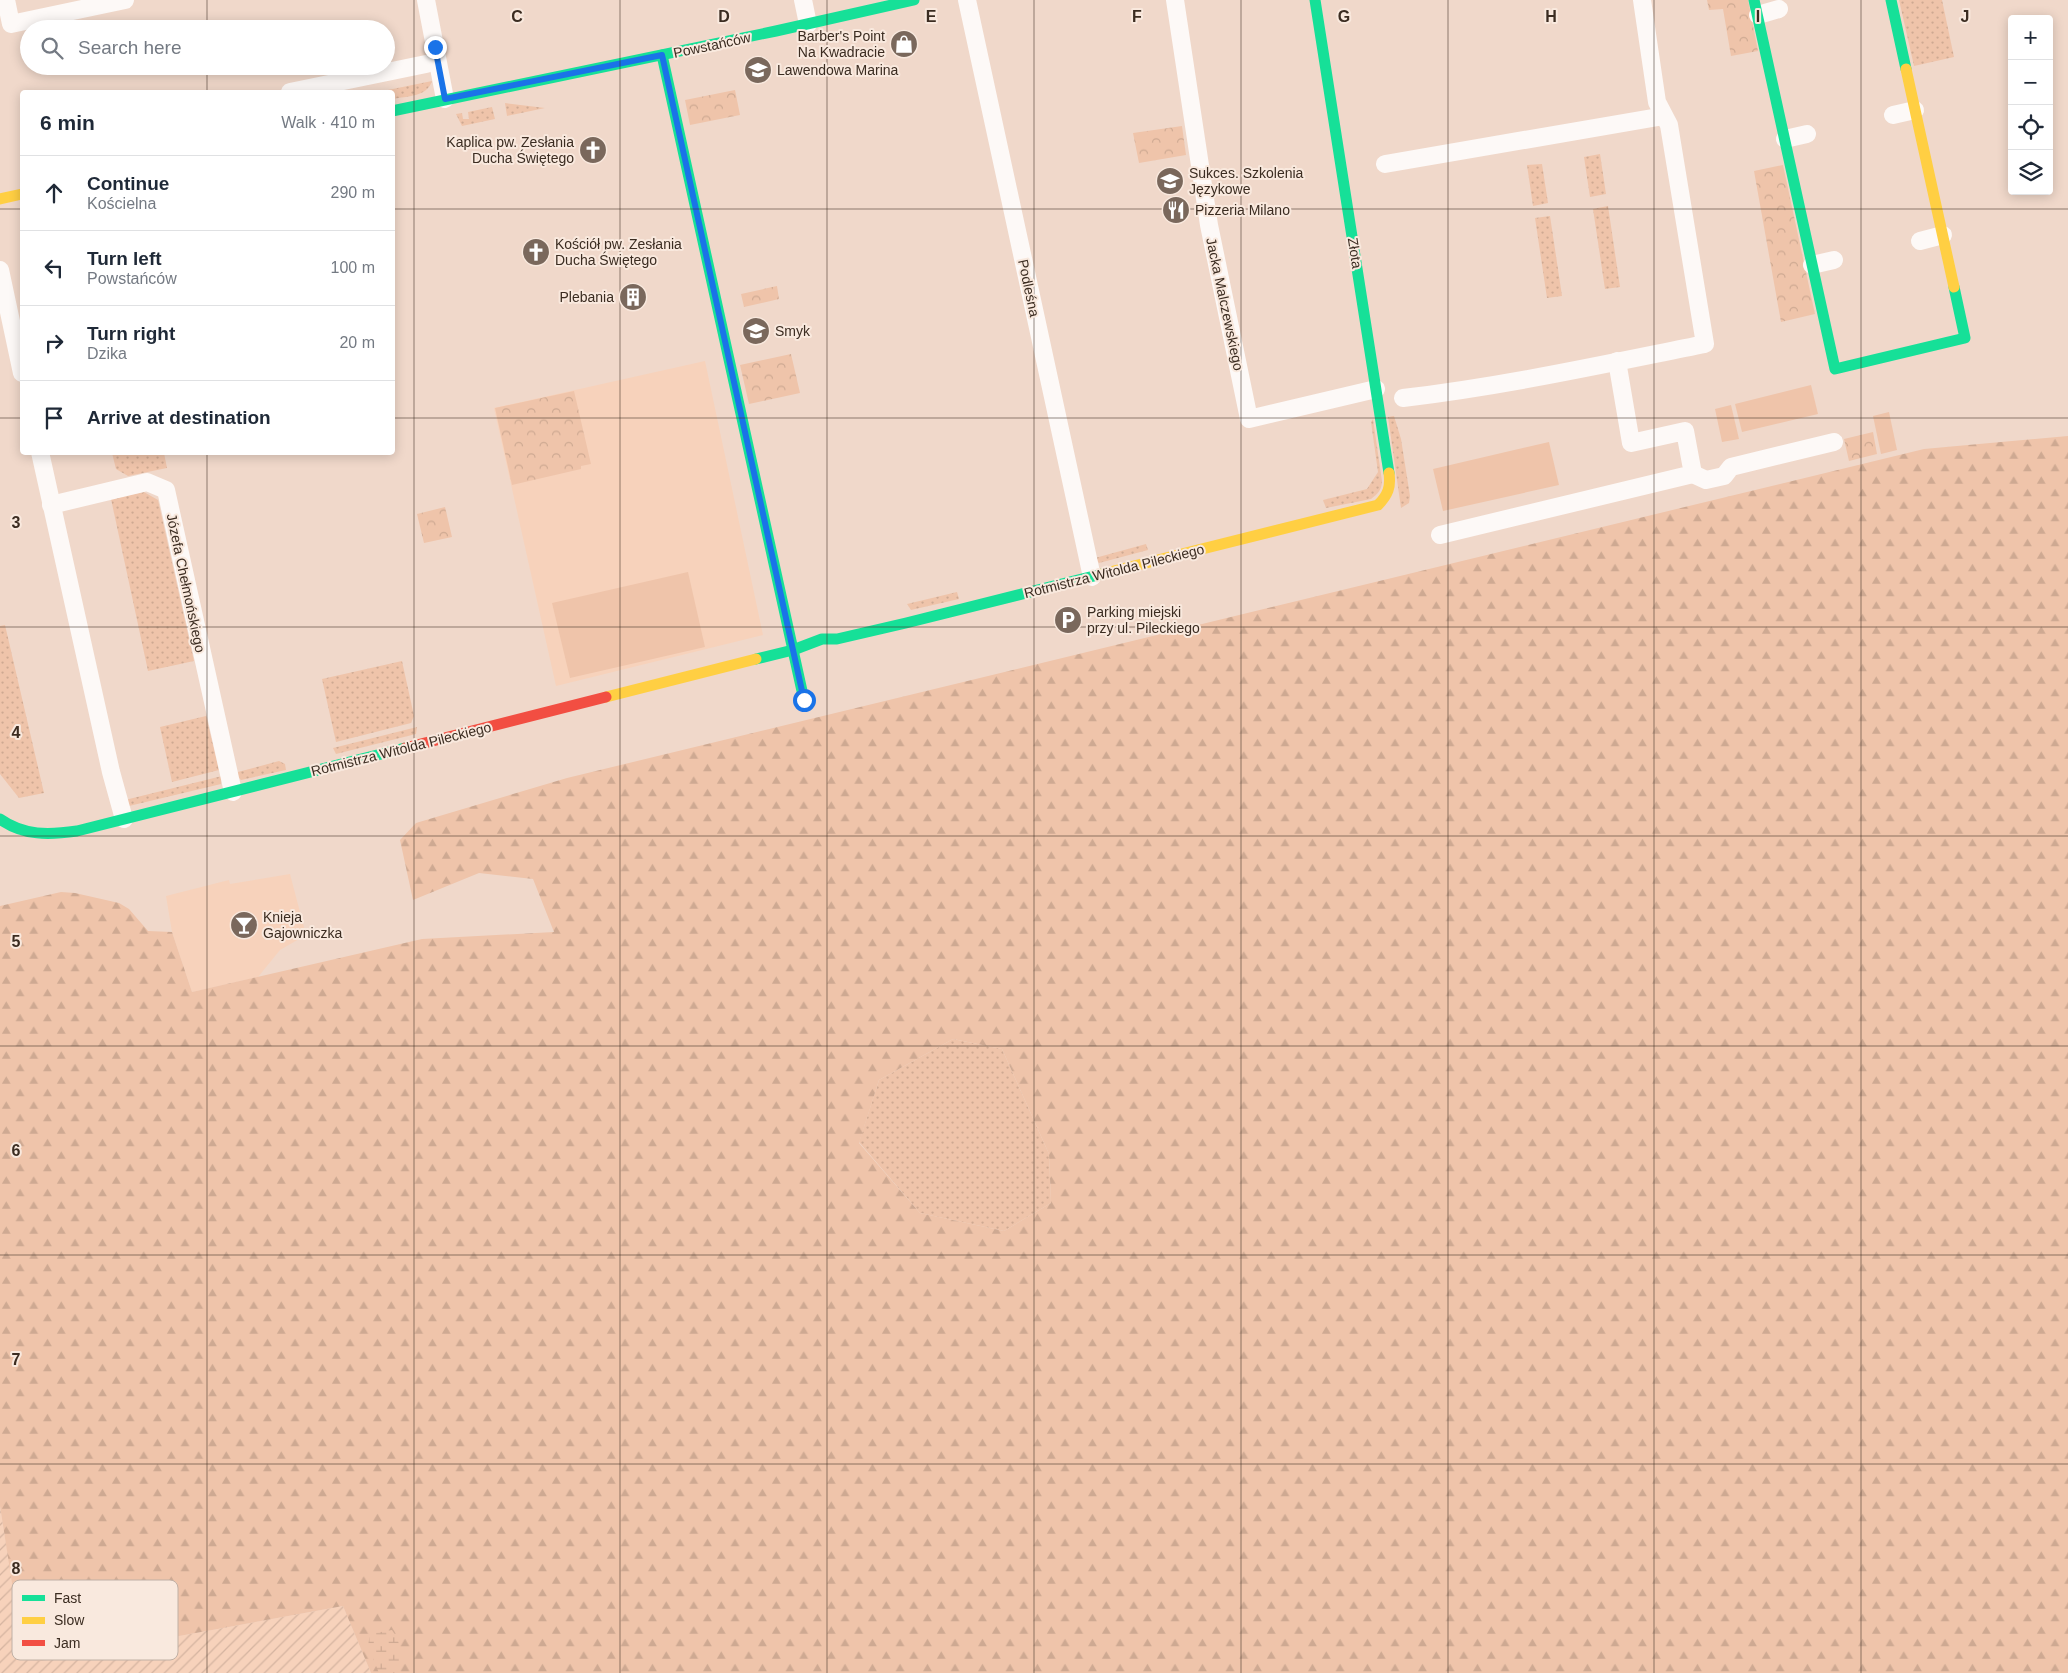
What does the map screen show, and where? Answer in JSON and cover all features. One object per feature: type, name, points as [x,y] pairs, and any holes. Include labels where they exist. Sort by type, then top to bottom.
[{"type":"street","points":[[6,0],[11,24],[20,22]]},
{"type":"street","points":[[30,20],[124,0]]},
{"type":"street","points":[[426,0],[445,99]]},
{"type":"street","points":[[803,0],[808,24]]},
{"type":"street","name":"Powstańców","points":[[395,110],[914,0]]},
{"type":"street","name":"Podleśna","points":[[967,0],[1092,577]]},
{"type":"street","name":"Jacka Malczewskiego","points":[[1175,0],[1208,225],[1249,419],[1376,389]]},
{"type":"street","points":[[1403,398],[1472,389],[1705,344],[1669,126],[1657,102],[1642,0]]},
{"type":"street","points":[[1779,9],[1756,7],[1835,369],[1965,338],[1891,0]]},
{"type":"street","name":"Złota","points":[[1317,4],[1390,482],[1387,496]]},
{"type":"street","points":[[662,55],[804,700]]},
{"type":"street","points":[[395,70],[426,64]]},
{"type":"street","points":[[300,90],[373,75]]},
{"type":"street","points":[[1893,115],[1915,110]]},
{"type":"street","points":[[1386,164],[1664,116]]},
{"type":"street","points":[[1785,139],[1807,134]]},
{"type":"street","points":[[0,199],[20,194]]},
{"type":"street","points":[[1920,241],[1943,235]]},
{"type":"street","points":[[1812,265],[1834,260]]},
{"type":"street","points":[[0,270],[20,364]]},
{"type":"street","points":[[1617,361],[1631,443],[1685,431],[1693,474]]},
{"type":"street","points":[[1440,535],[1693,474],[1706,480],[1724,476],[1732,467],[1834,442]]},
{"type":"street","points":[[41,455],[109,762],[124,819]]},
{"type":"street","name":"Józefa Chełmońskiego","points":[[51,505],[147,482],[166,490],[233,792]]},
{"type":"street","name":"Rotmistrza Witolda Pileckiego","points":[[5,822],[27,833],[46,835],[77,831],[793,650],[823,648],[836,639],[1378,505],[1387,496]]},
{"type":"shaded area","points":[[705,361],[763,635],[556,686],[494,408]]},
{"type":"shaded area","points":[[290,874],[306,935],[280,950],[258,977],[192,992],[172,932],[166,896],[229,880],[230,884]]},
{"type":"shaded area","points":[[0,1506],[12,1580],[12,1660],[178,1660],[178,1636],[343,1606],[371,1673],[0,1673]]},
{"type":"green space","points":[[1707,0],[1748,0],[1758,51],[1731,56],[1723,9],[1709,10]]},
{"type":"green space","points":[[1899,0],[1942,0],[1954,57],[1914,66]]},
{"type":"green space","points":[[432,81],[426,90],[410,96],[395,99],[395,90],[388,90]]},
{"type":"green space","points":[[735,90],[740,115],[690,125],[685,100]]},
{"type":"green space","points":[[505,103],[545,108],[507,116]]},
{"type":"green space","points":[[492,107],[495,119],[462,126],[456,114],[462,113],[463,119],[469,119],[468,112]]},
{"type":"green space","points":[[1182,126],[1186,155],[1139,163],[1133,133]]},
{"type":"green space","points":[[1600,154],[1606,194],[1590,197],[1584,157]]},
{"type":"green space","points":[[1542,164],[1548,203],[1533,206],[1527,165]]},
{"type":"green space","points":[[1783,165],[1815,314],[1781,322],[1754,171]]},
{"type":"green space","points":[[1608,206],[1620,287],[1605,289],[1593,209]]},
{"type":"green space","points":[[1550,216],[1562,296],[1547,298],[1535,218]]},
{"type":"green space","points":[[777,286],[779,299],[744,307],[741,294]]},
{"type":"green space","points":[[791,354],[800,393],[749,404],[740,365]]},
{"type":"green space","points":[[1811,385],[1818,414],[1742,432],[1735,404]]},
{"type":"green space","points":[[574,391],[591,464],[581,466],[581,469],[512,485],[495,408]]},
{"type":"green space","points":[[1731,405],[1739,439],[1722,442],[1715,409]]},
{"type":"green space","points":[[1889,412],[1897,450],[1881,454],[1873,416]]},
{"type":"green space","points":[[1394,416],[1401,439],[1410,496],[1409,503],[1401,508],[1388,417]]},
{"type":"green space","points":[[1373,419],[1382,481],[1378,493],[1371,499],[1326,508],[1323,500],[1367,489],[1378,472],[1371,422]]},
{"type":"green space","points":[[1873,432],[1877,454],[1849,461],[1844,439]]},
{"type":"green space","points":[[2068,436],[2068,1673],[371,1673],[343,1606],[178,1636],[178,1580],[12,1580],[12,1583],[0,1506],[0,906],[61,892],[75,893],[119,903],[129,909],[148,931],[172,932],[192,992],[422,939],[554,932],[533,879],[479,873],[413,900],[400,840],[416,823],[567,778],[1924,449]],"holes":[[[953,1039],[1002,1049],[1049,1154],[1051,1203],[1004,1231],[920,1213],[859,1143],[879,1080]]]},
{"type":"green space","points":[[1549,442],[1559,485],[1443,511],[1433,469]]},
{"type":"green space","points":[[112,455],[164,455],[167,468],[128,476],[116,469]]},
{"type":"green space","points":[[144,492],[158,500],[194,661],[148,671],[111,499]]},
{"type":"green space","points":[[445,507],[452,537],[424,543],[417,514]]},
{"type":"green space","points":[[1146,544],[1148,550],[1099,563],[1095,558]]},
{"type":"green space","points":[[688,572],[705,647],[570,678],[552,603]]},
{"type":"green space","points":[[957,592],[959,599],[911,610],[907,604]]},
{"type":"green space","points":[[5,625],[44,793],[19,798],[0,774],[0,626]]},
{"type":"green space","points":[[402,661],[414,716],[411,723],[336,742],[322,679]]},
{"type":"green space","points":[[206,716],[219,770],[172,782],[160,727]]},
{"type":"green space","points":[[417,727],[416,734],[336,754],[333,748]]},
{"type":"green space","points":[[279,761],[285,764],[286,770],[241,780],[234,773]]},
{"type":"green space","points":[[222,776],[221,784],[129,806],[125,800]]},
{"type":"green space","points":[[953,1039],[1002,1049],[1049,1154],[1051,1203],[1004,1231],[920,1213],[859,1142],[879,1080]]},
{"type":"green space","points":[[392,1630],[400,1646],[396,1673],[379,1673],[368,1646],[370,1634]]},
{"type":"traffic: fast","points":[[395,110],[776,31],[914,0]]},
{"type":"traffic: fast","points":[[1315,0],[1389,473]]},
{"type":"traffic: fast","points":[[1754,0],[1835,369],[1965,338],[1954,287]]},
{"type":"traffic: fast","points":[[1891,0],[1906,69]]},
{"type":"traffic: fast","points":[[662,55],[804,700]]},
{"type":"traffic: fast","points":[[756,659],[793,650],[822,639],[837,639],[906,623],[1102,574]]},
{"type":"traffic: fast","points":[[0,819],[18,829],[37,833],[77,831],[405,748]]},
{"type":"traffic: slow","points":[[1906,69],[1954,287]]},
{"type":"traffic: slow","points":[[0,199],[20,194]]},
{"type":"traffic: slow","points":[[1102,574],[1378,505],[1388,491],[1389,473]]},
{"type":"traffic: slow","points":[[606,697],[756,659]]},
{"type":"traffic: jam","points":[[405,748],[606,697]]},
{"type":"place","name":"Barber's Point Na Kwadracie","points":[[904,44]]},
{"type":"place","name":"Lawendowa Marina","points":[[758,70]]},
{"type":"place","name":"Kaplica pw. Zesłania Ducha Świętego","points":[[593,150]]},
{"type":"place","name":"Sukces. Szkolenia Językowe","points":[[1170,181]]},
{"type":"place","name":"Pizzeria Milano","points":[[1176,210]]},
{"type":"place","name":"Kościół pw. Zesłania Ducha Świętego","points":[[536,252]]},
{"type":"place","name":"Plebania","points":[[633,297]]},
{"type":"place","name":"Smyk","points":[[756,331]]},
{"type":"place","name":"Parking miejski przy ul. Pileckiego","points":[[1068,620]]},
{"type":"place","name":"Knieja Gajowniczka","points":[[244,925]]},
{"type":"route","points":[[435,47],[445,99],[662,55],[804,700]]}]
